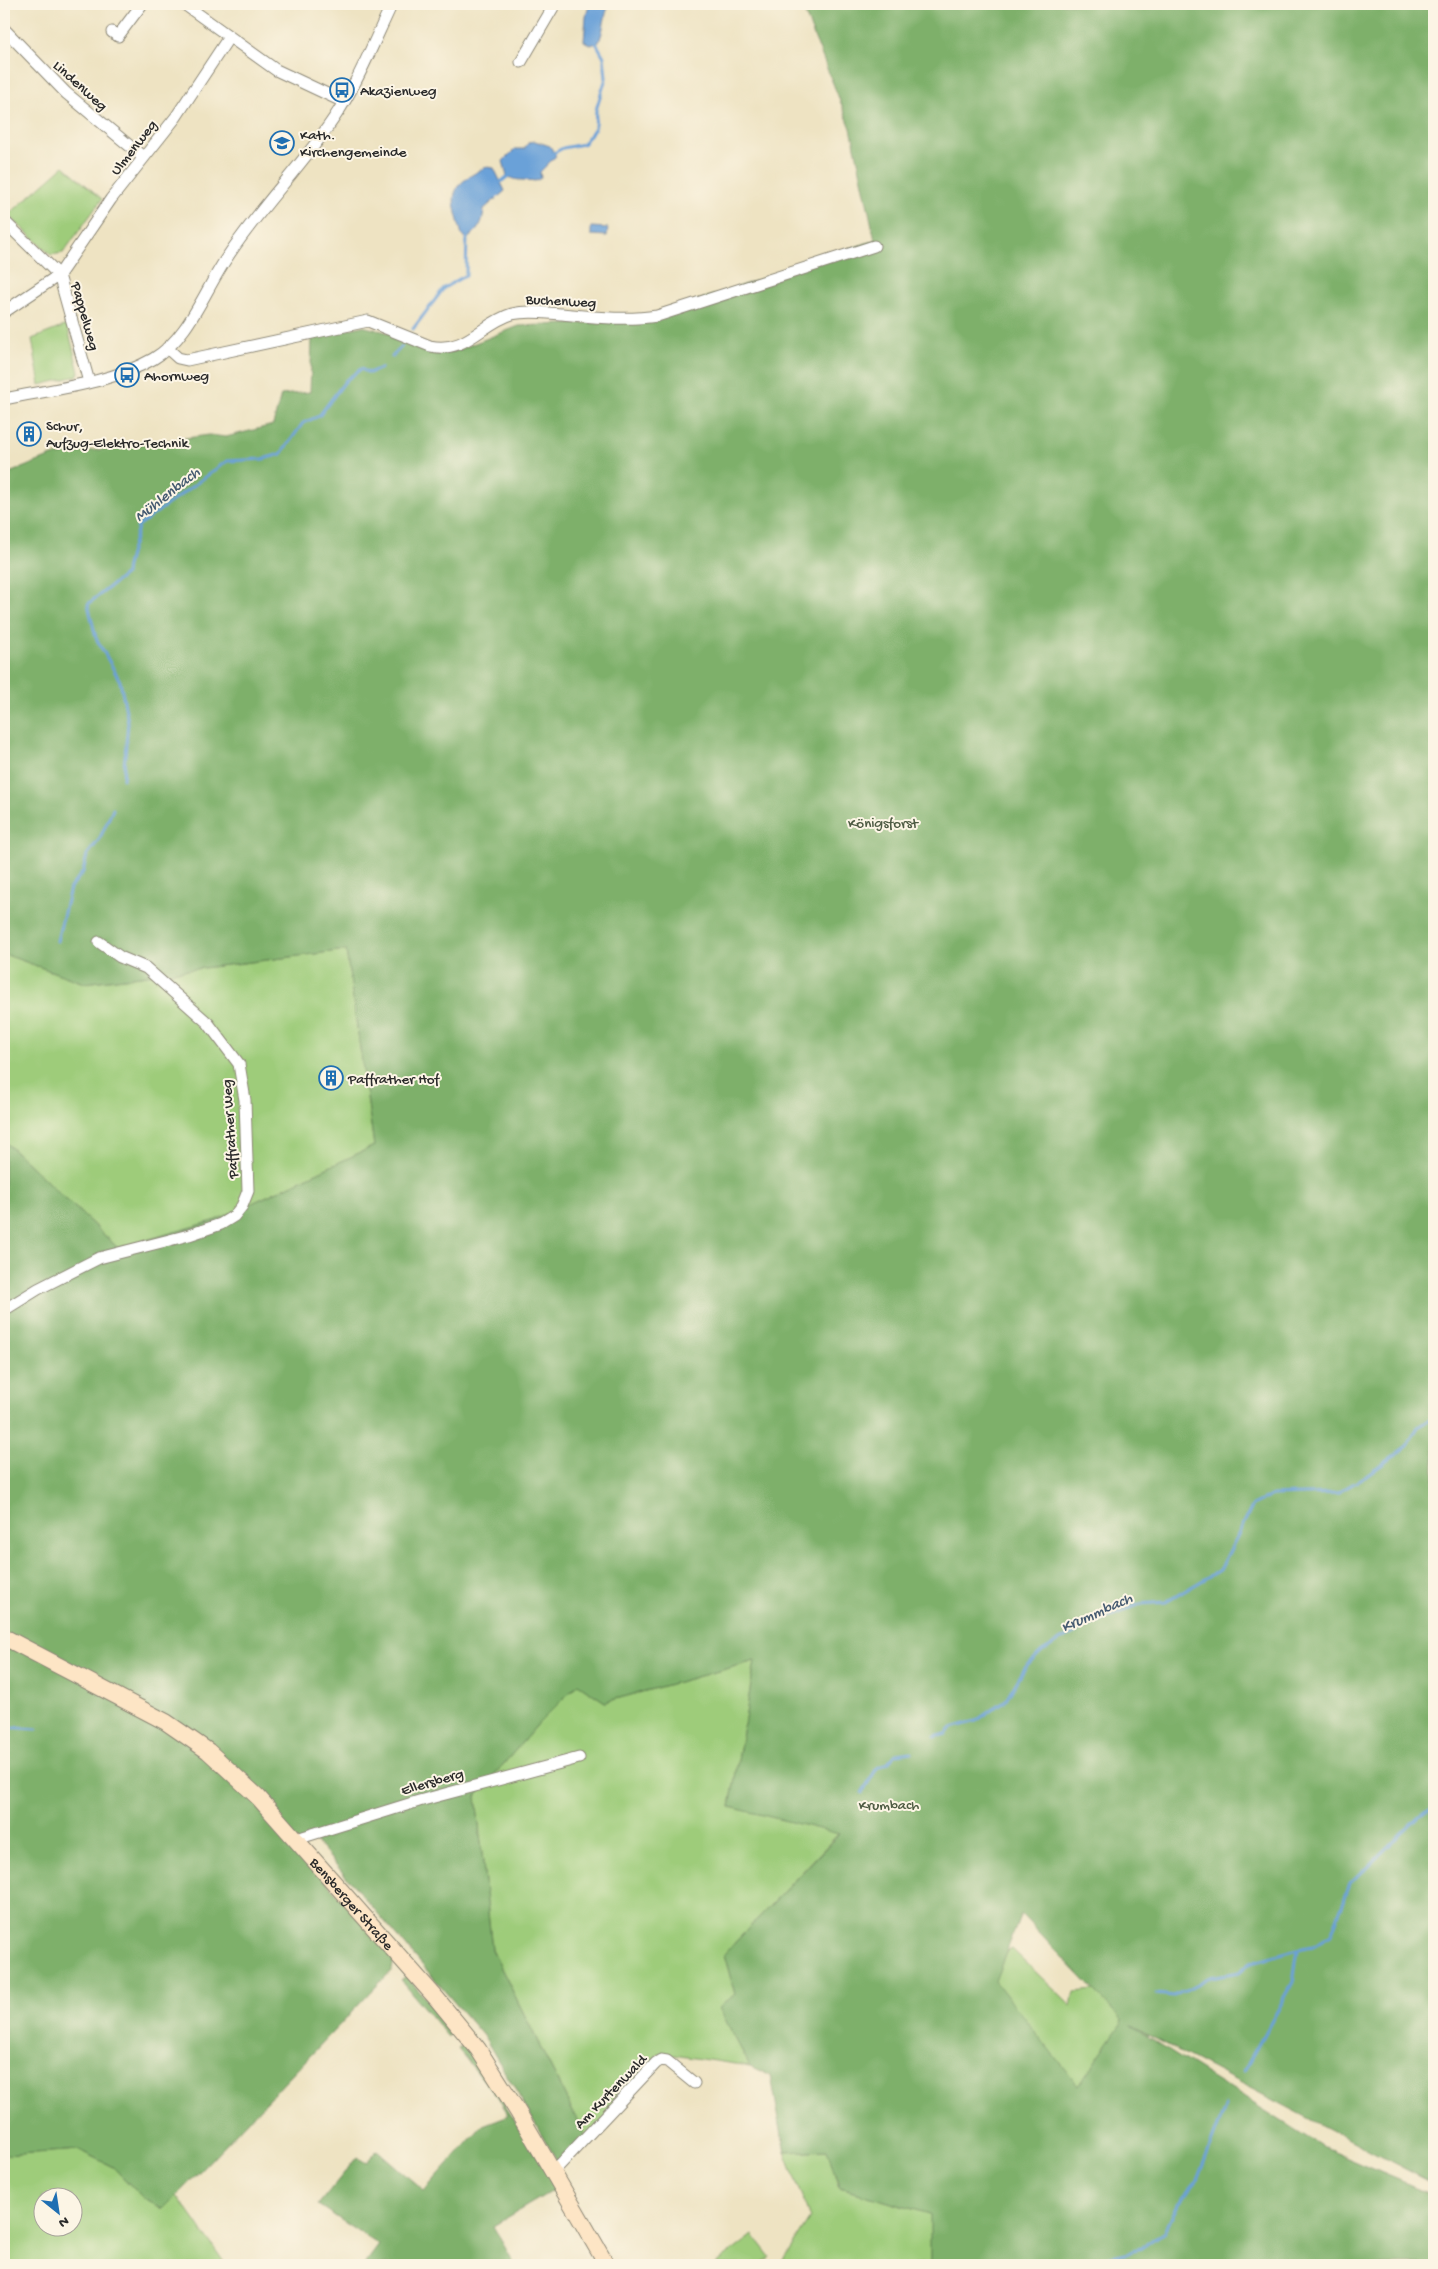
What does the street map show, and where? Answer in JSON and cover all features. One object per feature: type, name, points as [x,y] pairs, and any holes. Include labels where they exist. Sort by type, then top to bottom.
[{"type":"main road","name":"Bensberger Straße","points":[[4,1637],[127,1701],[190,1738],[232,1771],[437,1998],[478,2049],[513,2104],[607,2265]]},
{"type":"street","points":[[112,32],[118,36],[142,4]]},
{"type":"street","points":[[184,4],[276,70],[344,102]]},
{"type":"street","points":[[4,399],[89,382],[125,371],[153,358],[167,348],[181,333],[227,257],[253,220],[320,137],[344,102],[392,4]]},
{"type":"street","points":[[522,62],[555,4]]},
{"type":"street","name":"Lindenweg","points":[[4,29],[66,93],[143,157]]},
{"type":"street","name":"Ulmenweg","points":[[59,275],[143,157],[176,117],[229,36]]},
{"type":"street","name":"Pappelweg","points":[[4,221],[59,275],[89,382]]},
{"type":"street","name":"Buchenweg","points":[[167,348],[178,358],[187,360],[368,321],[440,349],[452,347],[512,314],[532,312],[634,320],[657,316],[874,246]]},
{"type":"street","points":[[4,312],[59,275]]},
{"type":"street","name":"Paffrather Weg","points":[[4,1310],[38,1289],[99,1258],[221,1224],[234,1216],[242,1206],[248,1191],[245,1100],[239,1064],[208,1024],[146,968],[120,957],[99,942]]},
{"type":"street","name":"Ellersberg","points":[[297,1841],[302,1837],[419,1800],[579,1758]]},
{"type":"street","name":"Am Kurtenwald","points":[[553,2172],[656,2063],[661,2060],[667,2061],[694,2083]]},
{"type":"green space","name":"Königsforst","points":[[801,4],[1434,4],[1434,2184],[1131,2026],[1324,2148],[1434,2195],[1434,2265],[930,2265],[930,2214],[840,2188],[827,2150],[785,2152],[771,2076],[750,2066],[719,2008],[735,1994],[724,1954],[839,1834],[730,1807],[755,1661],[605,1702],[578,1684],[538,1724],[476,1796],[492,1950],[587,2140],[560,2166],[485,2038],[313,1838],[293,1844],[394,1958],[392,1970],[177,2195],[163,2209],[144,2199],[113,2167],[79,2150],[4,2155],[4,1141],[118,1248],[214,1221],[374,1146],[346,950],[84,983],[4,954],[4,475],[52,456],[209,435],[226,437],[273,425],[281,395],[310,392],[312,338],[362,326],[398,335],[436,354],[452,352],[519,326],[637,321],[875,240],[851,128]],"holes":[[[1021,1914],[1123,2021],[1078,2086],[995,1981]]]},
{"type":"green space","points":[[64,166],[102,199],[63,253],[51,255],[8,215]]},
{"type":"green space","points":[[67,325],[79,372],[77,376],[40,385],[32,339]]},
{"type":"green space","points":[[346,950],[374,1146],[214,1221],[118,1248],[4,1141],[4,954],[84,983]]},
{"type":"green space","points":[[755,1661],[730,1807],[839,1833],[724,1954],[735,1994],[720,2009],[750,2066],[659,2053],[587,2140],[492,1950],[476,1796],[538,1724],[578,1684],[605,1702]]},
{"type":"green space","points":[[1012,1949],[1071,2006],[1074,1992],[1146,1985],[1157,2031],[1130,2045],[1084,2103],[973,1973]]},
{"type":"green space","points":[[406,1976],[453,2029],[448,2037],[401,1980]]},
{"type":"green space","points":[[464,2045],[468,2046],[557,2188],[493,2226],[515,2265],[364,2265],[379,2245],[318,2205],[357,2157],[366,2163],[377,2150],[424,2191],[483,2125],[509,2115],[498,2098],[458,2049]]},
{"type":"green space","points":[[79,2150],[113,2167],[144,2199],[163,2209],[177,2195],[226,2265],[4,2265],[4,2155]]},
{"type":"green space","points":[[828,2150],[839,2188],[931,2214],[930,2265],[780,2265],[810,2218],[785,2152]]},
{"type":"green space","points":[[753,2235],[770,2257],[759,2265],[716,2264]]},
{"type":"water","points":[[589,4],[609,4],[599,42],[591,45],[584,41]]},
{"type":"water","points":[[535,141],[550,146],[556,156],[540,172],[541,178],[535,181],[517,180],[507,176],[503,161],[515,149],[524,149],[529,142]]},
{"type":"water","points":[[486,167],[494,168],[505,191],[484,209],[480,226],[467,239],[462,235],[455,210],[455,194],[458,187],[464,181]]},
{"type":"water","points":[[591,227],[608,228],[607,236],[591,235]]},
{"type":"waterway","name":"Mühlenbach","points":[[552,154],[563,148],[583,144],[595,128],[596,110],[606,78],[604,57],[595,41]]},
{"type":"waterway","name":"Mühlenbach","points":[[498,184],[511,174]]},
{"type":"waterway","name":"Mühlenbach","points":[[413,329],[444,288],[466,275],[467,235]]},
{"type":"waterway","name":"Mühlenbach","points":[[392,357],[402,346]]},
{"type":"waterway","name":"Mühlenbach","points":[[123,779],[128,722],[120,681],[96,638],[88,604],[126,574],[138,526],[227,461],[263,459],[281,454],[303,423],[319,416],[346,380],[361,369],[369,373],[381,368]]},
{"type":"waterway","name":"Mühlenbach","points":[[57,941],[70,888],[83,872],[87,855],[99,840],[113,809]]},
{"type":"waterway","name":"Krummbach","points":[[935,1737],[946,1734],[952,1728],[976,1721],[1006,1700],[1025,1668],[1042,1651],[1081,1629],[1140,1604],[1166,1602],[1220,1570],[1253,1505],[1273,1495],[1337,1493],[1365,1477],[1407,1446],[1418,1427],[1434,1416]]},
{"type":"waterway","points":[[4,1727],[37,1729]]},
{"type":"waterway","name":"Krummbach","points":[[862,1793],[877,1768],[888,1763],[896,1754],[912,1752]]},
{"type":"waterway","points":[[1244,2070],[1293,1983],[1298,1949],[1312,1946],[1331,1935],[1350,1884],[1419,1816],[1434,1807]]},
{"type":"waterway","points":[[1156,1994],[1174,1996],[1210,1977],[1239,1972],[1251,1962],[1298,1949]]},
{"type":"waterway","points":[[1104,2258],[1141,2249],[1165,2231],[1178,2204],[1196,2183],[1226,2105]]},
{"type":"waterway","points":[[1077,2265],[1082,2263]]},
{"type":"place","name":"Akazienweg","points":[[342,90]]},
{"type":"place","name":"Kath. Kirchengemeinde","points":[[282,143]]},
{"type":"place","name":"Ahornweg","points":[[127,375]]},
{"type":"place","name":"Schur, Aufzug-Elektro-Technik","points":[[29,434]]},
{"type":"place","name":"Paffrather Hof","points":[[331,1078]]},
{"type":"park label","name":"Krumbach","points":[[889,1804]]}]
